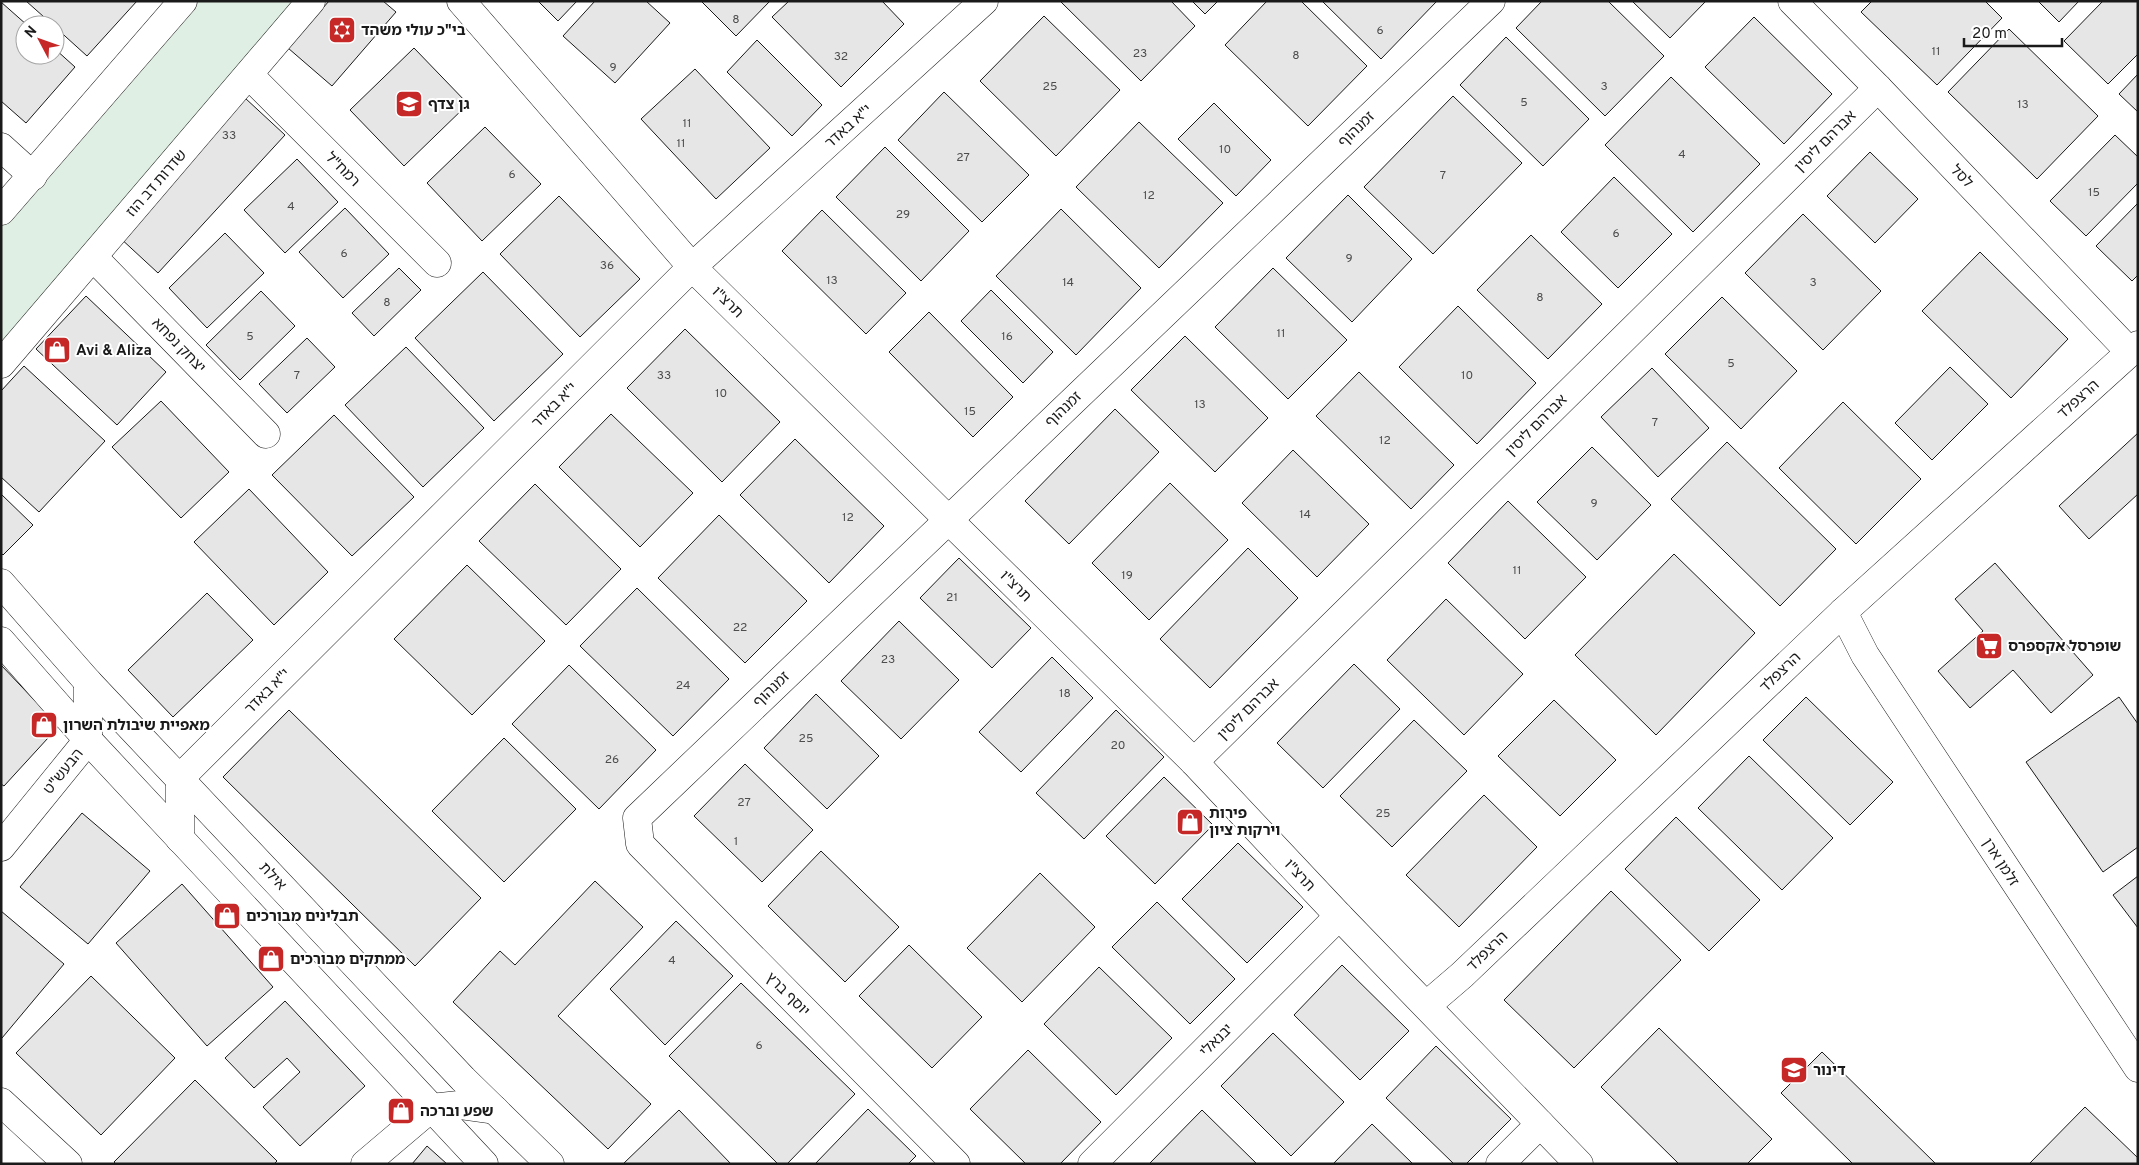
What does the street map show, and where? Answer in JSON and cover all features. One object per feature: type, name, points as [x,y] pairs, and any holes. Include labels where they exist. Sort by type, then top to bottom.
[{"type":"street","points":[[1,211],[183,1]]},
{"type":"street","name":"שדרות דב הוז","points":[[1,364],[311,1]]},
{"type":"street","name":"תרצ\"ו","points":[[461,1],[692,267],[1194,762],[1339,916],[1579,1164]]},
{"type":"street","name":"י\"א באדר","points":[[180,778],[692,267],[984,1]]},
{"type":"street","name":"זמנהוף","points":[[637,818],[1491,1]]},
{"type":"street","name":"לסל","points":[[1792,1],[2134,348]]},
{"type":"street","name":"רמח\"ל","points":[[249,75],[437,264]]},
{"type":"street","name":"אברהם ליסין","points":[[1194,762],[1878,88]]},
{"type":"street","points":[[1,147],[33,176]]},
{"type":"street","name":"יצחק נפחא","points":[[93,257],[266,434]]},
{"type":"street","name":"הרצפלד","points":[[1427,1005],[1462,975],[1837,617],[2134,348]]},
{"type":"street","name":"אילת","points":[[1,583],[88,682],[463,1079],[550,1164]]},
{"type":"street","name":"זלמן ארן","points":[[1837,617],[2138,1068]]},
{"type":"street","points":[[1,641],[88,740],[484,1164]]},
{"type":"street","name":"הבעש\"ט","points":[[1,847],[88,740],[88,682]]},
{"type":"street","points":[[180,778],[180,839]]},
{"type":"street","name":"יוסף ברץ","points":[[637,818],[640,844],[956,1164]]},
{"type":"street","name":"יבנאלי","points":[[1092,1164],[1339,916]]},
{"type":"street","points":[[1,1102],[68,1164]]},
{"type":"street","points":[[365,1164],[432,1108],[459,1105],[495,1110]]},
{"type":"street","points":[[1500,1164],[1540,1124]]},
{"type":"green space","points":[[183,1],[311,1],[1,364],[1,211]]},
{"type":"building","points":[[26,1],[137,1],[87,56],[65,36],[65,15],[42,15]]},
{"type":"building","name":"בי\"כ עולי משהד","points":[[329,1],[383,1],[396,12],[332,86],[288,48]]},
{"type":"building","points":[[538,1],[577,1],[558,21]]},
{"type":"building","points":[[595,1],[646,1],[670,23],[615,83],[563,36]]},
{"type":"building","points":[[701,1],[770,1],[736,36]]},
{"type":"building","points":[[789,1],[882,1],[904,24],[841,87],[772,17]]},
{"type":"building","points":[[1060,1],[1171,1],[1195,26],[1141,81]]},
{"type":"building","points":[[1192,1],[1218,1],[1205,14]]},
{"type":"building","points":[[1267,1],[1301,1],[1367,66],[1308,126],[1225,45]]},
{"type":"building","points":[[1322,1],[1437,1],[1381,59]]},
{"type":"building","points":[[1542,1],[1608,1],[1664,56],[1605,116],[1516,28]]},
{"type":"building","points":[[1632,1],[1706,1],[1670,38]]},
{"type":"building","points":[[1872,1],[1985,1],[2002,18],[1937,85],[1861,12]]},
{"type":"building","points":[[2038,1],[2079,1],[2059,22]]},
{"type":"building","points":[[2103,1],[2138,1],[2138,54],[2108,84],[2064,41]]},
{"type":"building","points":[[1,2],[16,15],[15,65],[65,65],[65,58],[75,67],[26,123],[1,101]]},
{"type":"building","points":[[1044,16],[1120,90],[1056,156],[980,81]]},
{"type":"building","points":[[1754,17],[1832,94],[1784,144],[1705,67]]},
{"type":"building","points":[[2009,29],[2098,116],[2037,179],[1948,92]]},
{"type":"building","points":[[1506,37],[1589,119],[1543,166],[1460,85]]},
{"type":"building","points":[[757,40],[822,105],[792,136],[727,72]]},
{"type":"building","points":[[414,48],[468,104],[404,166],[350,110]]},
{"type":"building","points":[[695,69],[770,148],[716,199],[641,119]]},
{"type":"building","points":[[2138,74],[2138,112],[2119,94]]},
{"type":"building","points":[[1671,77],[1760,164],[1693,232],[1605,145]]},
{"type":"building","points":[[944,92],[1029,175],[982,222],[898,140]]},
{"type":"building","points":[[1453,96],[1522,163],[1433,254],[1364,187]]},
{"type":"building","points":[[245,98],[285,135],[158,273],[118,236]]},
{"type":"building","points":[[1214,103],[1271,160],[1236,196],[1178,139]]},
{"type":"building","points":[[1139,122],[1223,203],[1159,268],[1076,187]]},
{"type":"building","points":[[485,127],[541,184],[482,241],[427,183]]},
{"type":"building","points":[[2115,135],[2138,157],[2138,183],[2086,236],[2050,201]]},
{"type":"building","points":[[885,147],[969,231],[921,281],[836,197]]},
{"type":"building","points":[[1870,152],[1918,199],[1875,243],[1827,196]]},
{"type":"building","points":[[297,159],[338,202],[285,253],[244,210]]},
{"type":"building","points":[[1614,177],[1672,234],[1618,288],[1561,232]]},
{"type":"building","points":[[1348,195],[1412,259],[1352,322],[1286,258]]},
{"type":"building","points":[[559,196],[640,279],[580,337],[500,254]]},
{"type":"building","points":[[2138,203],[2138,275],[2132,281],[2096,246]]},
{"type":"building","points":[[345,208],[389,254],[343,298],[299,252]]},
{"type":"building","points":[[1061,209],[1141,288],[1076,355],[996,276]]},
{"type":"building","points":[[822,210],[906,293],[866,334],[782,251]]},
{"type":"building","points":[[1803,214],[1881,291],[1823,350],[1745,273]]},
{"type":"building","points":[[225,233],[264,273],[207,328],[169,288]]},
{"type":"building","points":[[1531,235],[1602,304],[1548,359],[1477,290]]},
{"type":"building","points":[[1980,252],[2068,339],[2011,398],[1922,311]]},
{"type":"building","points":[[399,268],[421,290],[374,336],[352,313]]},
{"type":"building","points":[[1273,268],[1347,340],[1288,399],[1215,327]]},
{"type":"building","points":[[483,272],[563,354],[494,421],[415,338]]},
{"type":"building","points":[[991,290],[1053,352],[1023,383],[961,321]]},
{"type":"building","points":[[261,291],[295,326],[240,380],[206,345]]},
{"type":"building","points":[[86,296],[166,372],[117,425],[36,349]]},
{"type":"building","points":[[1722,297],[1797,371],[1741,429],[1665,354]]},
{"type":"building","points":[[1458,306],[1536,383],[1477,444],[1399,367]]},
{"type":"building","points":[[929,312],[1013,397],[973,437],[889,352]]},
{"type":"building","points":[[685,329],[780,422],[722,482],[627,388]]},
{"type":"building","points":[[1185,336],[1268,418],[1215,472],[1131,390]]},
{"type":"building","points":[[307,338],[335,367],[287,413],[259,384]]},
{"type":"building","points":[[406,347],[484,428],[423,487],[345,405]]},
{"type":"building","points":[[24,366],[105,441],[39,512],[1,477],[1,391]]},
{"type":"building","points":[[1950,367],[1988,404],[1932,460],[1895,423]]},
{"type":"building","points":[[1652,368],[1709,428],[1658,477],[1601,417]]},
{"type":"building","points":[[1359,372],[1454,465],[1411,509],[1316,416]]},
{"type":"building","points":[[161,401],[229,472],[181,518],[112,447]]},
{"type":"building","points":[[1843,402],[1921,479],[1856,544],[1779,468]]},
{"type":"building","points":[[1115,409],[1159,452],[1069,544],[1025,501]]},
{"type":"building","points":[[611,414],[693,493],[640,547],[559,467]]},
{"type":"building","points":[[334,415],[414,497],[352,556],[272,475]]},
{"type":"building","points":[[2138,433],[2138,494],[2089,539],[2059,506]]},
{"type":"building","points":[[795,439],[884,526],[829,583],[740,495]]},
{"type":"building","points":[[1727,442],[1836,549],[1780,606],[1671,499]]},
{"type":"building","points":[[1592,447],[1651,505],[1597,560],[1537,502]]},
{"type":"building","points":[[1293,450],[1369,524],[1317,577],[1242,503]]},
{"type":"building","points":[[1170,483],[1228,540],[1149,620],[1092,563]]},
{"type":"building","points":[[535,484],[621,569],[566,625],[479,541]]},
{"type":"building","points":[[249,489],[328,572],[274,625],[194,542]]},
{"type":"building","points":[[1,494],[33,525],[3,555],[1,553]]},
{"type":"building","points":[[1508,501],[1586,577],[1525,639],[1448,563]]},
{"type":"building","points":[[719,515],[807,601],[745,663],[658,578]]},
{"type":"building","points":[[1248,548],[1298,598],[1210,688],[1160,639]]},
{"type":"building","points":[[1674,554],[1755,633],[1656,735],[1575,655]]},
{"type":"building","points":[[959,558],[1031,628],[992,668],[920,598]]},
{"type":"building","points":[[1995,563],[2093,675],[2051,713],[2013,670],[1970,708],[1938,671],[1983,631],[1955,599]]},
{"type":"building","points":[[467,565],[545,641],[472,715],[394,639]]},
{"type":"building","points":[[637,588],[729,679],[673,736],[580,646]]},
{"type":"building","points":[[207,593],[253,640],[173,717],[128,670]]},
{"type":"building","points":[[1446,599],[1523,674],[1464,735],[1387,660]]},
{"type":"building","points":[[899,621],[959,680],[901,739],[841,681]]},
{"type":"building","points":[[1052,657],[1093,698],[1021,772],[979,732]]},
{"type":"building","points":[[1354,664],[1400,709],[1323,788],[1277,743]]},
{"type":"building","points":[[1,665],[59,726],[4,786],[1,784]]},
{"type":"building","points":[[569,665],[656,750],[599,809],[512,724]]},
{"type":"building","points":[[816,694],[879,756],[827,809],[764,748]]},
{"type":"building","points":[[1806,697],[1893,782],[1850,825],[1763,740]]},
{"type":"building","points":[[2119,697],[2138,724],[2138,847],[2103,872],[2026,762]]},
{"type":"building","points":[[1554,700],[1616,760],[1560,816],[1498,756]]},
{"type":"building","points":[[289,710],[481,898],[415,966],[223,777]]},
{"type":"building","points":[[1116,710],[1164,757],[1084,839],[1036,793]]},
{"type":"building","points":[[1414,720],[1467,771],[1392,847],[1340,796]]},
{"type":"building","points":[[504,738],[576,809],[504,882],[432,811]]},
{"type":"building","points":[[1749,756],[1833,838],[1782,890],[1698,808]]},
{"type":"building","points":[[745,764],[813,830],[762,882],[694,816]]},
{"type":"building","points":[[1164,777],[1213,825],[1155,884],[1106,836]]},
{"type":"building","points":[[1484,795],[1537,847],[1459,927],[1406,875]]},
{"type":"building","points":[[82,813],[150,871],[88,944],[20,887]]},
{"type":"building","points":[[1676,817],[1760,900],[1709,951],[1625,869]]},
{"type":"building","points":[[1238,843],[1303,907],[1247,963],[1182,899]]},
{"type":"building","points":[[821,851],[899,927],[845,982],[768,906]]},
{"type":"building","points":[[1040,873],[1095,927],[1022,1002],[967,948]]},
{"type":"building","points":[[2138,876],[2138,928],[2113,895]]},
{"type":"building","points":[[595,881],[643,927],[558,1016],[651,1104],[608,1149],[453,1002],[500,951],[515,965]]},
{"type":"building","points":[[182,884],[273,987],[207,1046],[116,943]]},
{"type":"building","points":[[1611,891],[1681,960],[1574,1068],[1504,1000]]},
{"type":"building","points":[[1157,902],[1235,979],[1190,1024],[1112,947]]},
{"type":"building","points":[[1,911],[64,964],[2,1038],[1,1038]]},
{"type":"building","points":[[676,921],[733,976],[665,1045],[610,989]]},
{"type":"building","points":[[909,945],[982,1017],[932,1068],[859,996]]},
{"type":"building","points":[[1342,965],[1409,1031],[1360,1080],[1294,1015]]},
{"type":"building","points":[[1099,967],[1172,1038],[1116,1095],[1044,1024]]},
{"type":"building","points":[[91,976],[175,1058],[101,1135],[16,1053]]},
{"type":"building","points":[[741,983],[855,1094],[787,1164],[778,1164],[669,1056]]},
{"type":"building","points":[[285,1001],[365,1086],[300,1146],[263,1107],[300,1072],[287,1058],[254,1088],[225,1058]]},
{"type":"building","points":[[1659,1028],[1772,1139],[1747,1164],[1679,1164],[1601,1087]]},
{"type":"building","points":[[1273,1033],[1344,1102],[1291,1156],[1221,1086]]},
{"type":"building","points":[[1436,1046],[1511,1119],[1466,1164],[1454,1164],[1386,1098]]},
{"type":"building","points":[[1028,1050],[1101,1122],[1060,1164],[1026,1164],[970,1109]]},
{"type":"building","points":[[1822,1052],[1936,1164],[1853,1164],[1781,1093]]},
{"type":"building","points":[[195,1080],[277,1161],[274,1164],[116,1164],[114,1162]]},
{"type":"building","points":[[2085,1107],[2138,1158],[2138,1164],[2029,1164]]},
{"type":"building","points":[[868,1109],[916,1156],[908,1164],[815,1164]]},
{"type":"building","points":[[679,1110],[731,1164],[623,1164]]},
{"type":"building","points":[[1202,1110],[1257,1164],[1151,1164]]},
{"type":"building","points":[[1372,1124],[1413,1164],[1333,1164]]},
{"type":"building","points":[[427,1146],[447,1164],[412,1164]]},
{"type":"place","name":"בי\"כ עולי משהד","points":[[342,30]]},
{"type":"place","name":"גן צדף","points":[[409,104]]},
{"type":"place","name":"Avi & Aliza","points":[[57,350]]},
{"type":"place","name":"שופרסל אקספרס","points":[[1989,646]]},
{"type":"place","name":"מאפיית שיבולת השרון","points":[[44,725]]},
{"type":"place","name":"פירות וירקות ציון","points":[[1190,822]]},
{"type":"place","name":"תבלינים מבורכים","points":[[227,916]]},
{"type":"place","name":"ממתקים מבורכים","points":[[271,959]]},
{"type":"place","name":"דינור","points":[[1794,1070]]},
{"type":"place","name":"שפע וברכה","points":[[401,1111]]}]
